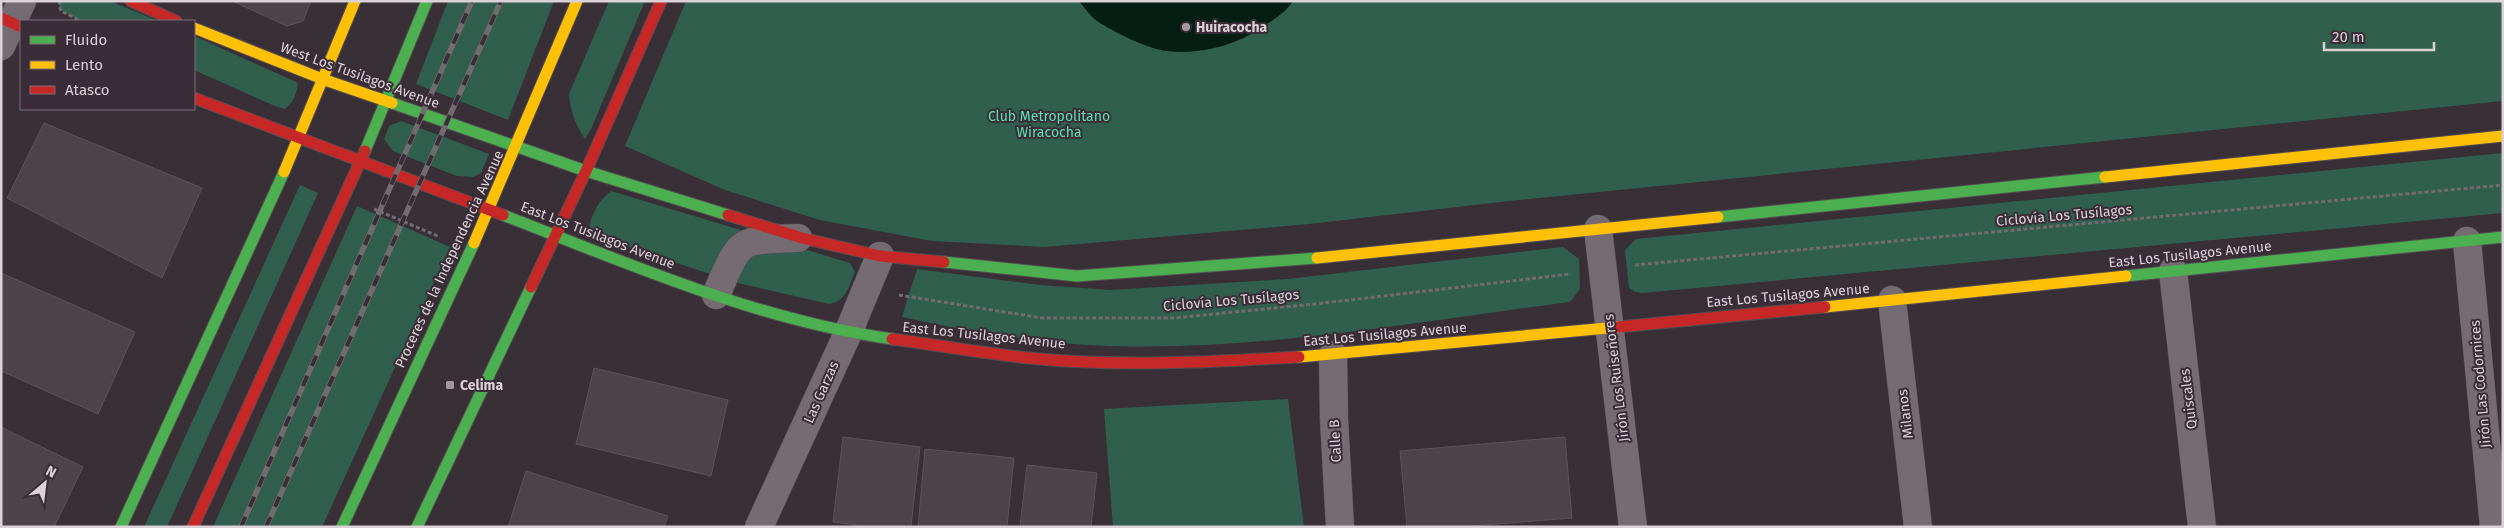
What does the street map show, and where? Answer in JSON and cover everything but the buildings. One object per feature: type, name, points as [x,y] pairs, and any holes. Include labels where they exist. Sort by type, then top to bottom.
[{"type":"main road","points":[[130,1],[174,20]]},
{"type":"main road","points":[[122,527],[300,137],[325,80],[355,1]]},
{"type":"main road","points":[[193,527],[360,160],[427,1]]},
{"type":"main road","name":"Proceres de la Independencia Avenue","points":[[342,527],[490,209],[577,1]]},
{"type":"main road","points":[[417,527],[586,171],[661,1]]},
{"type":"main road","name":"West Los Tusilagos Avenue","points":[[195,28],[325,80],[516,148]]},
{"type":"main road","points":[[195,98],[300,137]]},
{"type":"main road","points":[[516,148],[802,238],[880,256],[1077,276],[1322,258],[2503,136]]},
{"type":"main road","name":"East Los Tusilagos Avenue","points":[[300,137],[644,270],[768,312],[848,334],[1029,358],[1113,362],[1200,362],[1333,355],[2503,237]]},
{"type":"street","name":"Jirón Los Ruiseñores","points":[[1598,229],[1633,527]]},
{"type":"street","points":[[716,295],[732,258],[744,244],[757,239],[802,238]]},
{"type":"street","name":"Jirón Las Codornices","points":[[2466,241],[2494,527]]},
{"type":"street","name":"Las Garzas","points":[[759,527],[848,334],[880,256]]},
{"type":"street","name":"Quiscales","points":[[2173,271],[2202,527]]},
{"type":"street","name":"Milanos","points":[[1892,300],[1918,527]]},
{"type":"street","name":"Calle B","points":[[1333,355],[1334,419],[1340,527]]},
{"type":"path","points":[[61,1],[59,5],[62,11],[79,20]]},
{"type":"path","name":"Ciclovía Los Tusílagos","points":[[1626,266],[2503,185]]},
{"type":"path","points":[[370,208],[446,239]]},
{"type":"path","name":"Ciclovía Los Tusílagos","points":[[892,294],[1042,318],[1174,318],[1315,304],[1580,273]]},
{"type":"green space","points":[[61,1],[110,1],[156,20],[79,20],[62,11],[59,5]]},
{"type":"green space","points":[[448,1],[554,1],[508,120],[416,84]]},
{"type":"green space","points":[[609,1],[645,1],[591,129],[585,139],[574,118],[569,94]]},
{"type":"green space","name":"Club Metropolitano Wiracocha","points":[[686,1],[2503,1],[2503,101],[1518,200],[1309,224],[1044,247],[932,241],[820,220],[725,190],[625,146]]},
{"type":"green space","points":[[195,36],[298,83],[296,94],[288,107],[285,109],[195,70]]},
{"type":"green space","points":[[401,121],[489,154],[481,173],[473,177],[457,176],[393,151],[384,139],[389,126]]},
{"type":"green space","points":[[2503,153],[2503,213],[1642,293],[1635,292],[1629,288],[1625,250],[1636,239]]},
{"type":"green space","points":[[300,185],[318,193],[167,527],[144,527]]},
{"type":"green space","points":[[611,191],[850,263],[855,272],[843,297],[829,304],[734,282],[596,236],[589,231],[596,209],[602,199]]},
{"type":"green space","points":[[357,206],[450,247],[322,527],[213,527]]},
{"type":"green space","points":[[1563,247],[1579,259],[1580,289],[1570,302],[1341,333],[1226,344],[1111,346],[1059,343],[1006,336],[902,317],[917,269],[1040,285],[1111,290],[1288,279]]},
{"type":"green space","points":[[1288,399],[1304,527],[1113,527],[1104,409]]},
{"type":"shaded area","name":"Huiracocha","points":[[1079,1],[1293,1],[1287,9],[1274,19],[1239,40],[1216,48],[1179,52],[1159,50],[1121,35],[1094,19]]},
{"type":"railway","points":[[241,527],[472,1]]},
{"type":"railway","points":[[266,527],[501,1]]},
{"type":"traffic: fast","points":[[365,151],[427,1]]},
{"type":"traffic: fast","points":[[392,103],[586,171],[728,215]]},
{"type":"traffic: fast","points":[[121,527],[284,172]]},
{"type":"traffic: fast","points":[[1718,217],[2105,177]]},
{"type":"traffic: fast","points":[[503,215],[646,271],[743,304],[842,330],[892,339]]},
{"type":"traffic: fast","points":[[2126,276],[2503,237]]},
{"type":"traffic: fast","points":[[342,527],[474,243]]},
{"type":"traffic: fast","points":[[944,262],[1077,276],[1317,258]]},
{"type":"traffic: fast","points":[[417,527],[531,287]]},
{"type":"traffic: slow","points":[[284,172],[355,1]]},
{"type":"traffic: slow","points":[[474,243],[577,1]]},
{"type":"traffic: slow","points":[[195,28],[325,80],[392,103]]},
{"type":"traffic: slow","points":[[2105,177],[2503,136]]},
{"type":"traffic: slow","points":[[1317,258],[1718,217]]},
{"type":"traffic: slow","points":[[1825,307],[2126,276]]},
{"type":"traffic: slow","points":[[1299,357],[1618,327]]},
{"type":"traffic: jam","points":[[131,1],[174,20]]},
{"type":"traffic: jam","points":[[531,287],[586,171],[661,1]]},
{"type":"traffic: jam","points":[[1,18],[20,27]]},
{"type":"traffic: jam","points":[[195,98],[503,215]]},
{"type":"traffic: jam","points":[[193,527],[365,151]]},
{"type":"traffic: jam","points":[[728,215],[802,238],[880,256],[944,262]]},
{"type":"traffic: jam","points":[[1618,327],[1825,307]]},
{"type":"traffic: jam","points":[[892,339],[994,354],[1062,361],[1197,362],[1299,357]]},
{"type":"place","name":"Huiracocha","points":[[1186,27]]},
{"type":"place","name":"Celima","points":[[450,385]]}]
